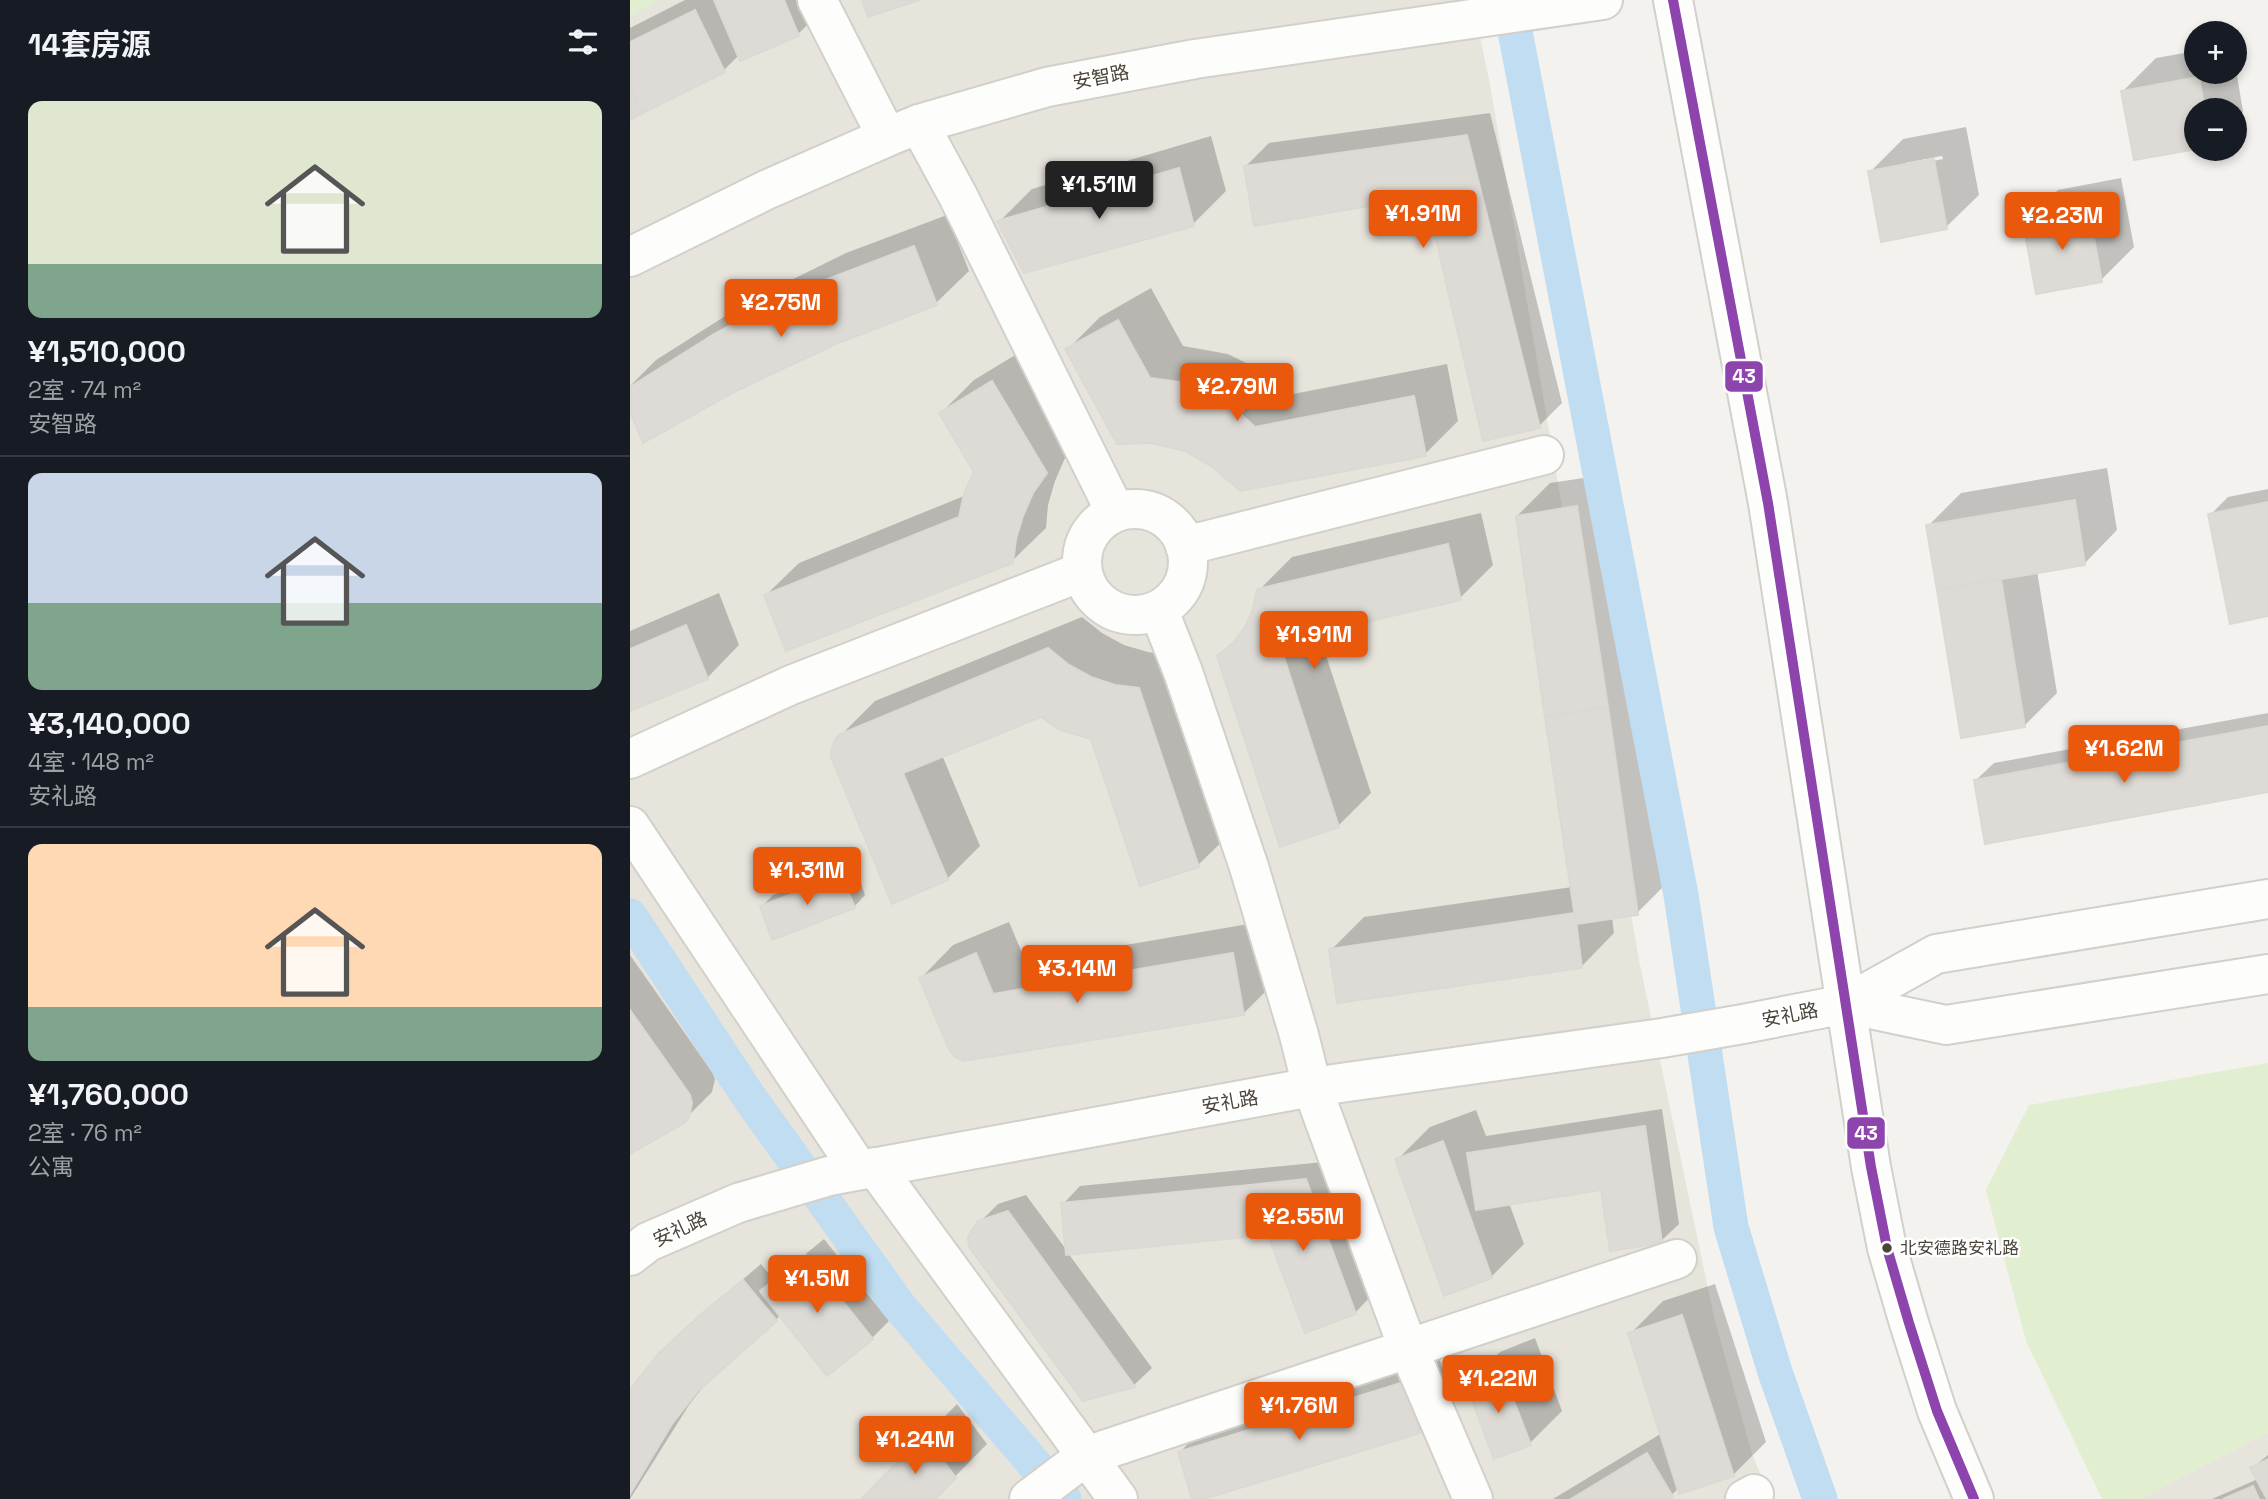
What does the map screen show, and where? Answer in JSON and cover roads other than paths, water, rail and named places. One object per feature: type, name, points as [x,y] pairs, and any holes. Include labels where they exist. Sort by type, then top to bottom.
[{"type":"street","points":[[817,0],[903,131],[958,196],[1115,511]]},
{"type":"street","name":"安智路","points":[[630,257],[766,190],[903,131],[1060,84],[1195,59],[1602,0]]},
{"type":"street","points":[[1673,0],[1887,1248],[1937,1411],[1974,1499]]},
{"type":"street","points":[[1185,546],[1545,455]]},
{"type":"street","points":[[1148,509],[1176,526],[1185,546],[1189,556],[1183,588],[1159,611],[1135,617],[1111,611],[1092,595],[1081,572],[1083,547],[1095,525],[1115,511],[1148,509]]},
{"type":"street","points":[[630,759],[791,685],[1081,572]]},
{"type":"street","points":[[1159,611],[1183,672],[1249,867],[1300,1035],[1312,1087],[1408,1348],[1473,1499]]},
{"type":"street","points":[[630,826],[854,1171],[1079,1461],[1118,1499]]},
{"type":"street","name":"安礼路","points":[[630,1256],[648,1242],[738,1202],[854,1171],[1312,1087],[1662,1038],[1743,1024],[1846,1004],[1936,954],[2268,899]]},
{"type":"street","name":"安礼路","points":[[1846,1004],[1946,1024],[2268,975]]},
{"type":"street","points":[[1030,1498],[1079,1461],[1677,1259]]},
{"type":"waterway","points":[[1509,0],[1681,895],[1731,1227],[1775,1372],[1820,1499]]},
{"type":"waterway","points":[[630,916],[749,1097],[899,1306],[1064,1499]]},
{"type":"place","name":"北安德路安礼路","points":[[1887,1248]]}]
